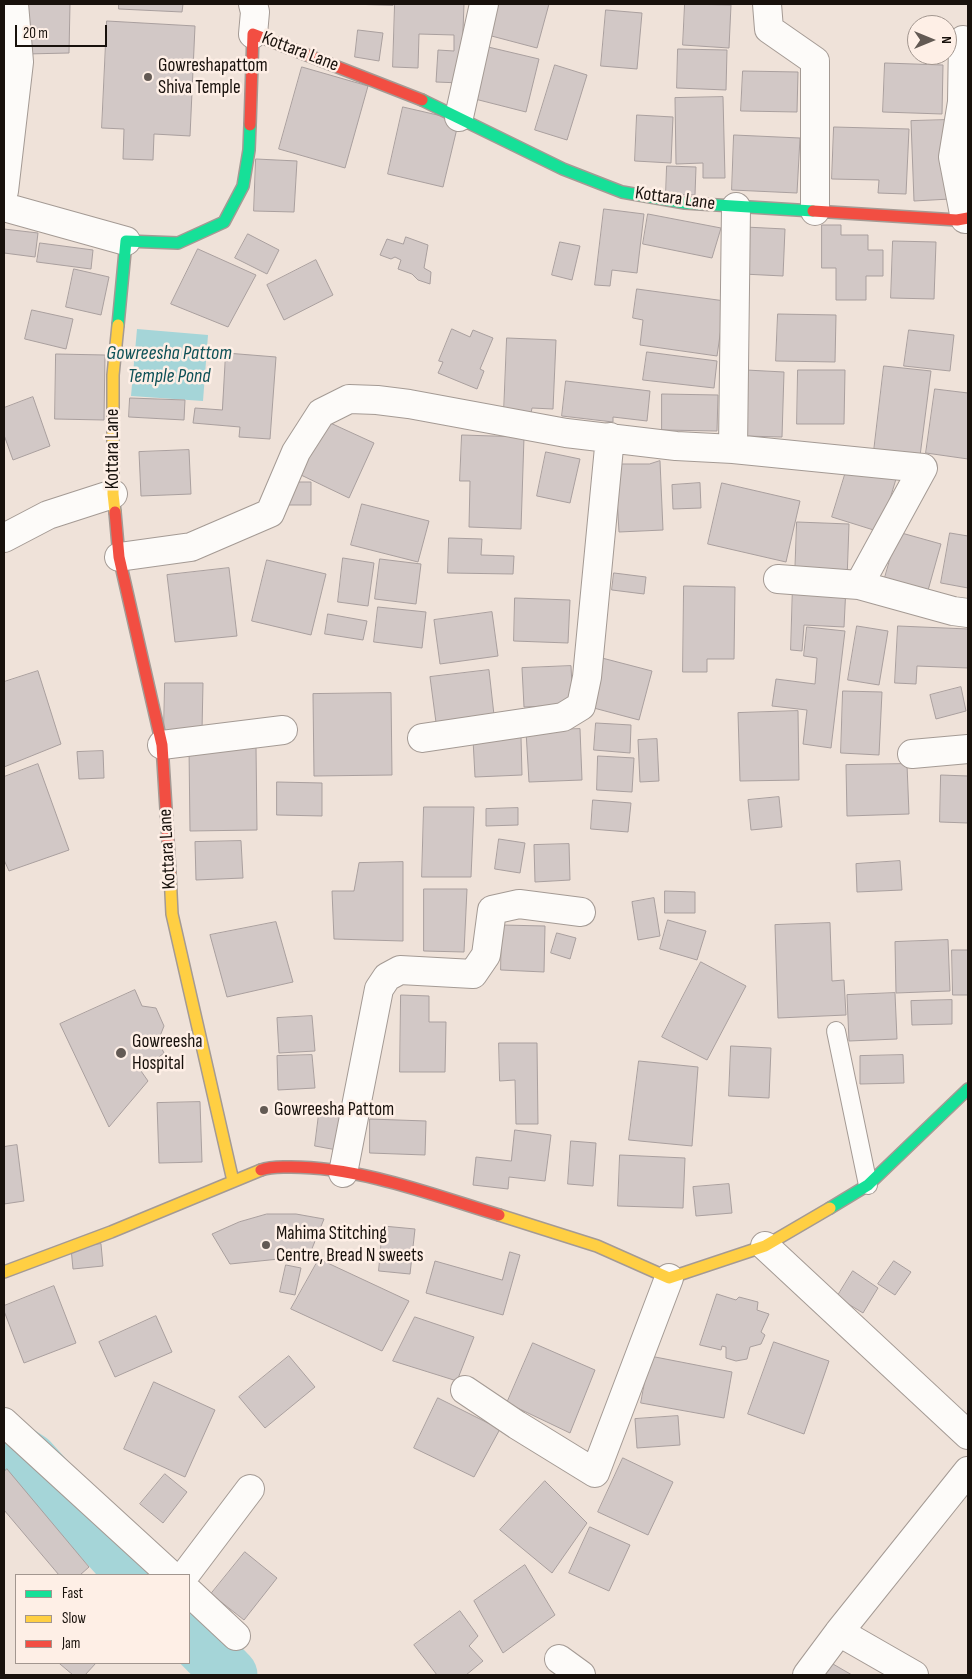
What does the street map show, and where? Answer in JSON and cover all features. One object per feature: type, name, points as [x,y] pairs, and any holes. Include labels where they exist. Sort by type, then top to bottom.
[{"type":"street","points":[[4,191],[19,62],[14,4]]},
{"type":"street","points":[[253,4],[255,12],[253,34]]},
{"type":"street","points":[[459,117],[484,4]]},
{"type":"street","points":[[767,4],[769,29],[814,61],[814,211]]},
{"type":"street","name":"Kottara Lane","points":[[233,1181],[172,914],[162,745],[119,557],[113,494],[113,375],[126,241],[178,243],[224,222],[242,186],[249,150],[253,34],[430,102],[563,169],[622,192],[685,203],[956,220],[966,219]]},
{"type":"street","points":[[963,40],[962,102],[954,157],[966,219]]},
{"type":"street","points":[[4,207],[126,241]]},
{"type":"street","points":[[733,449],[736,207]]},
{"type":"street","points":[[119,557],[191,547],[270,513],[296,452],[321,413],[349,400],[377,400],[409,404],[566,433],[676,446],[733,449],[923,468],[860,584]]},
{"type":"street","points":[[422,738],[563,717],[581,706],[587,677],[610,437]]},
{"type":"street","points":[[4,538],[48,515],[113,494]]},
{"type":"street","points":[[778,580],[860,584],[954,611],[968,613]]},
{"type":"street","points":[[162,745],[283,730]]},
{"type":"street","points":[[912,754],[968,748]]},
{"type":"street","points":[[343,1173],[379,989],[387,976],[400,970],[473,974],[486,955],[492,910],[519,904],[581,912]]},
{"type":"street","points":[[4,1272],[111,1232],[268,1167],[315,1167],[391,1182],[597,1246],[670,1278],[765,1246],[868,1185],[968,1089]]},
{"type":"street","points":[[765,1246],[968,1435]]},
{"type":"street","points":[[465,1390],[517,1425],[595,1473],[670,1278]]},
{"type":"street","points":[[4,1422],[170,1574]]},
{"type":"street","points":[[807,1675],[838,1632],[968,1471]]},
{"type":"street","points":[[186,1574],[250,1489]]},
{"type":"street","points":[[190,1593],[236,1636]]},
{"type":"street","points":[[838,1632],[914,1675]]},
{"type":"street","points":[[559,1659],[581,1675]]},
{"type":"lane","points":[[836,1031],[868,1185]]},
{"type":"water","name":"Gowreesha Pattom Temple Pond","points":[[137,329],[208,335],[203,401],[131,396]]},
{"type":"building","points":[[27,4],[70,4],[69,53],[26,54]]},
{"type":"building","points":[[119,4],[183,4],[182,12],[119,9]]},
{"type":"building","points":[[350,4],[393,4],[393,5]]},
{"type":"building","points":[[395,4],[464,4],[461,83],[436,82],[438,50],[454,51],[454,35],[419,34],[418,68],[393,67]]},
{"type":"building","points":[[492,4],[549,4],[537,48],[484,34]]},
{"type":"building","points":[[685,4],[731,5],[729,48],[683,45]]},
{"type":"building","points":[[606,10],[642,13],[637,69],[601,66]]},
{"type":"building","name":"Gowreshapattom Shiva Temple","points":[[107,21],[195,26],[190,136],[154,134],[153,160],[123,159],[124,129],[102,128]]},
{"type":"building","points":[[358,30],[383,33],[379,61],[355,57]]},
{"type":"building","points":[[484,46],[539,59],[526,112],[471,98]]},
{"type":"building","points":[[678,49],[727,50],[726,90],[677,88]]},
{"type":"building","points":[[885,63],[943,65],[942,114],[883,112]]},
{"type":"building","points":[[555,65],[587,75],[567,140],[535,130]]},
{"type":"building","points":[[302,67],[368,86],[345,168],[279,149]]},
{"type":"building","points":[[743,71],[798,72],[797,112],[741,111]]},
{"type":"building","points":[[723,97],[725,178],[703,178],[703,163],[676,164],[675,98]]},
{"type":"building","points":[[403,107],[459,120],[443,187],[388,174]]},
{"type":"building","points":[[637,115],[673,117],[671,163],[635,161]]},
{"type":"building","points":[[947,120],[950,199],[914,201],[911,121]]},
{"type":"building","points":[[834,127],[909,129],[906,194],[878,193],[879,180],[832,179]]},
{"type":"building","points":[[734,135],[800,138],[797,193],[732,190]]},
{"type":"building","points":[[256,159],[297,161],[294,212],[254,211]]},
{"type":"building","points":[[667,166],[696,167],[695,195],[666,194]]},
{"type":"building","points":[[604,209],[644,214],[637,273],[612,270],[610,286],[595,285]]},
{"type":"building","points":[[648,214],[721,228],[712,258],[643,244]]},
{"type":"building","points":[[822,225],[841,225],[841,235],[868,235],[868,250],[883,250],[883,276],[866,276],[866,300],[836,300],[836,268],[822,268]]},
{"type":"building","points":[[745,227],[785,229],[783,276],[743,274]]},
{"type":"building","points":[[4,229],[38,233],[35,257],[4,253]]},
{"type":"building","points":[[248,234],[279,250],[267,274],[235,258]]},
{"type":"building","points":[[406,237],[428,245],[424,268],[431,272],[430,284],[398,269],[401,260],[395,257],[391,259],[380,255],[387,239],[403,244]]},
{"type":"building","points":[[893,241],[936,242],[934,299],[891,298]]},
{"type":"building","points":[[560,242],[580,246],[572,280],[552,275]]},
{"type":"building","points":[[40,243],[93,250],[91,269],[37,262]]},
{"type":"building","points":[[198,249],[256,275],[228,327],[171,304]]},
{"type":"building","points":[[316,260],[333,295],[284,320],[267,285]]},
{"type":"building","points":[[74,269],[109,277],[101,315],[66,307]]},
{"type":"building","points":[[637,289],[725,301],[717,356],[640,345],[643,320],[633,318]]},
{"type":"building","points":[[32,310],[73,319],[66,349],[25,339]]},
{"type":"building","points":[[778,314],[836,315],[835,362],[776,361]]},
{"type":"building","points":[[452,329],[470,337],[473,330],[493,338],[480,369],[484,371],[477,389],[438,373],[443,362],[439,361]]},
{"type":"building","points":[[909,330],[954,335],[950,371],[904,366]]},
{"type":"building","points":[[507,338],[556,340],[553,409],[532,408],[531,413],[504,412]]},
{"type":"building","points":[[647,352],[717,361],[714,388],[643,380]]},
{"type":"building","points":[[226,353],[276,357],[270,439],[239,437],[240,427],[193,423],[195,408],[222,410]]},
{"type":"building","points":[[56,354],[105,355],[104,420],[55,419]]},
{"type":"building","points":[[884,366],[931,371],[920,456],[874,451]]},
{"type":"building","points":[[746,370],[784,372],[782,437],[743,436]]},
{"type":"building","points":[[798,370],[845,370],[844,424],[797,424]]},
{"type":"building","points":[[566,381],[650,391],[647,421],[613,417],[613,422],[562,416]]},
{"type":"building","points":[[935,389],[968,393],[968,459],[926,453]]},
{"type":"building","points":[[662,394],[718,395],[717,431],[662,430]]},
{"type":"building","points":[[33,397],[50,446],[13,460],[4,435],[4,408]]},
{"type":"building","points":[[130,398],[185,400],[184,420],[129,417]]},
{"type":"building","points":[[326,421],[374,443],[349,498],[301,475]]},
{"type":"building","points":[[462,435],[524,437],[521,529],[469,527],[470,481],[460,481]]},
{"type":"building","points":[[189,450],[191,494],[141,496],[139,452]]},
{"type":"building","points":[[546,452],[580,459],[570,503],[537,496]]},
{"type":"building","points":[[660,461],[663,530],[619,532],[615,464],[649,464]]},
{"type":"building","points":[[848,465],[896,479],[880,532],[832,517]]},
{"type":"building","points":[[284,482],[311,482],[311,505],[284,505]]},
{"type":"building","points":[[700,483],[701,508],[673,509],[672,485]]},
{"type":"building","points":[[722,483],[800,501],[786,562],[708,544]]},
{"type":"building","points":[[362,504],[429,521],[418,562],[351,545]]},
{"type":"building","points":[[797,522],[849,524],[847,580],[795,578]]},
{"type":"building","points":[[898,532],[941,544],[927,594],[884,581]]},
{"type":"building","points":[[950,533],[968,536],[968,588],[941,583]]},
{"type":"building","points":[[449,538],[482,539],[481,555],[514,556],[513,574],[448,573]]},
{"type":"building","points":[[343,558],[374,563],[368,606],[338,602]]},
{"type":"building","points":[[380,559],[421,564],[416,604],[375,599]]},
{"type":"building","points":[[267,560],[326,574],[311,635],[252,621]]},
{"type":"building","points":[[229,568],[237,636],[175,642],[167,575]]},
{"type":"building","points":[[614,573],[646,577],[644,594],[612,590]]},
{"type":"building","points":[[793,583],[846,586],[844,627],[804,625],[802,651],[791,650]]},
{"type":"building","points":[[684,586],[735,587],[734,659],[707,659],[707,672],[683,672]]},
{"type":"building","points":[[515,598],[570,600],[568,643],[514,641]]},
{"type":"building","points":[[378,607],[426,612],[422,648],[374,642]]},
{"type":"building","points":[[492,612],[498,656],[440,664],[434,620]]},
{"type":"building","points":[[328,614],[367,621],[363,640],[325,634]]},
{"type":"building","points":[[857,626],[888,631],[879,685],[848,680]]},
{"type":"building","points":[[898,626],[968,629],[968,668],[917,666],[916,684],[895,683]]},
{"type":"building","points":[[807,627],[845,631],[831,748],[803,744],[807,710],[772,706],[776,679],[815,684],[817,658],[804,656]]},
{"type":"building","points":[[602,658],[652,671],[639,720],[590,707]]},
{"type":"building","points":[[571,666],[573,705],[524,707],[522,668]]},
{"type":"building","points":[[489,670],[495,724],[437,730],[430,677]]},
{"type":"building","points":[[38,671],[61,744],[4,767],[4,682]]},
{"type":"building","points":[[165,683],[203,683],[202,731],[164,731]]},
{"type":"building","points":[[961,687],[966,711],[936,719],[930,695]]},
{"type":"building","points":[[843,691],[882,692],[879,755],[841,753]]},
{"type":"building","points":[[391,693],[392,775],[314,776],[313,694]]},
{"type":"building","points":[[798,711],[799,780],[740,781],[738,713]]},
{"type":"building","points":[[596,723],[631,725],[630,753],[594,750]]},
{"type":"building","points":[[580,729],[582,780],[529,782],[526,731]]},
{"type":"building","points":[[521,737],[522,775],[475,777],[473,739]]},
{"type":"building","points":[[657,739],[659,781],[640,782],[638,740]]},
{"type":"building","points":[[256,746],[257,830],[190,831],[189,747]]},
{"type":"building","points":[[103,751],[104,778],[79,779],[77,752]]},
{"type":"building","points":[[598,756],[634,758],[632,792],[597,790]]},
{"type":"building","points":[[38,764],[69,850],[9,871],[4,860],[4,777]]},
{"type":"building","points":[[907,764],[909,814],[847,816],[846,765]]},
{"type":"building","points":[[941,775],[968,776],[968,823],[940,822]]},
{"type":"building","points":[[277,782],[322,783],[322,816],[277,815]]},
{"type":"building","points":[[779,797],[782,827],[751,830],[748,800]]},
{"type":"building","points":[[593,800],[631,803],[628,832],[591,829]]},
{"type":"building","points":[[424,807],[474,807],[471,877],[422,877]]},
{"type":"building","points":[[518,808],[518,825],[486,826],[486,809]]},
{"type":"building","points":[[499,839],[525,843],[520,873],[495,869]]},
{"type":"building","points":[[241,841],[243,878],[196,880],[195,842]]},
{"type":"building","points":[[569,844],[570,880],[535,882],[534,845]]},
{"type":"building","points":[[900,861],[902,890],[857,892],[856,864]]},
{"type":"building","points":[[403,862],[403,941],[334,939],[332,891],[354,891],[359,863]]},
{"type":"building","points":[[424,889],[467,889],[464,952],[424,951]]},
{"type":"building","points":[[665,891],[695,892],[695,913],[665,913]]},
{"type":"building","points":[[654,898],[660,936],[638,940],[632,902]]},
{"type":"building","points":[[668,920],[706,931],[697,960],[660,949]]},
{"type":"building","points":[[276,922],[293,982],[227,997],[210,935]]},
{"type":"building","points":[[830,923],[832,981],[844,980],[846,1015],[778,1018],[775,925]]},
{"type":"building","points":[[502,925],[545,926],[544,972],[501,970]]},
{"type":"building","points":[[557,933],[576,938],[570,959],[551,953]]},
{"type":"building","points":[[948,940],[950,991],[896,993],[895,942]]},
{"type":"building","points":[[952,950],[968,950],[968,995],[953,995]]},
{"type":"building","points":[[701,962],[746,986],[707,1060],[662,1037]]},
{"type":"building","points":[[135,990],[142,1006],[156,1008],[164,1026],[158,1041],[164,1053],[141,1071],[148,1081],[109,1127],[60,1024]]},
{"type":"building","points":[[895,993],[897,1039],[849,1041],[847,995]]},
{"type":"building","points":[[401,995],[429,996],[429,1022],[446,1022],[445,1072],[400,1072]]},
{"type":"building","points":[[952,1000],[952,1024],[912,1025],[911,1001]]},
{"type":"building","points":[[312,1016],[315,1051],[279,1053],[277,1018]]},
{"type":"building","points":[[499,1043],[537,1043],[538,1124],[516,1124],[515,1080],[500,1081]]},
{"type":"building","points":[[731,1046],[771,1048],[769,1098],[729,1096]]},
{"type":"building","points":[[312,1055],[315,1088],[278,1090],[277,1056]]},
{"type":"building","points":[[903,1055],[904,1083],[860,1084],[860,1056]]},
{"type":"building","points":[[639,1061],[698,1067],[692,1146],[629,1140]]},
{"type":"building","points":[[200,1102],[202,1162],[159,1163],[157,1103]]},
{"type":"building","points":[[320,1106],[343,1110],[337,1150],[315,1146]]},
{"type":"building","points":[[370,1119],[426,1121],[425,1155],[370,1153]]},
{"type":"building","points":[[515,1130],[551,1135],[545,1181],[509,1177],[508,1189],[473,1185],[476,1157],[511,1161]]},
{"type":"building","points":[[571,1141],[596,1143],[593,1186],[568,1184]]},
{"type":"building","points":[[17,1145],[24,1201],[4,1204],[4,1147]]},
{"type":"building","points":[[620,1155],[685,1158],[683,1208],[618,1206]]},
{"type":"building","points":[[729,1184],[732,1213],[696,1216],[693,1187]]},
{"type":"building","name":"Mahima Stitching Centre, Bread N sweets","points":[[267,1214],[296,1214],[324,1219],[309,1256],[230,1264],[212,1234],[239,1222]]},
{"type":"building","points":[[383,1226],[415,1229],[410,1274],[379,1271]]},
{"type":"building","points":[[101,1244],[103,1266],[73,1269],[71,1248]]},
{"type":"building","points":[[510,1252],[520,1255],[503,1315],[426,1293],[435,1261],[502,1280]]},
{"type":"building","points":[[319,1259],[409,1301],[382,1351],[291,1309]]},
{"type":"building","points":[[894,1261],[911,1272],[895,1295],[878,1284]]},
{"type":"building","points":[[286,1265],[301,1268],[295,1295],[280,1292]]},
{"type":"building","points":[[853,1271],[878,1288],[863,1313],[837,1297]]},
{"type":"building","points":[[54,1286],[76,1343],[24,1363],[4,1311],[4,1306]]},
{"type":"building","points":[[717,1294],[736,1300],[739,1297],[758,1302],[757,1310],[769,1314],[761,1332],[765,1335],[761,1344],[750,1347],[747,1359],[736,1361],[726,1358],[726,1347],[722,1346],[721,1350],[700,1345]]},
{"type":"building","points":[[156,1316],[172,1352],[115,1377],[99,1342]]},
{"type":"building","points":[[415,1317],[474,1337],[457,1381],[393,1361]]},
{"type":"building","points":[[774,1342],[829,1361],[804,1434],[748,1414]]},
{"type":"building","points":[[533,1343],[595,1370],[570,1433],[507,1403]]},
{"type":"building","points":[[289,1356],[315,1387],[265,1428],[239,1397]]},
{"type":"building","points":[[650,1356],[732,1372],[724,1418],[641,1403]]},
{"type":"building","points":[[154,1382],[215,1410],[185,1477],[124,1449]]},
{"type":"building","points":[[438,1398],[500,1429],[474,1477],[414,1448]]},
{"type":"building","points":[[678,1416],[680,1445],[637,1448],[635,1419]]},
{"type":"building","points":[[623,1458],[673,1482],[648,1535],[598,1512]]},
{"type":"building","points":[[7,1469],[89,1567],[81,1574],[58,1574],[4,1510],[4,1472]]},
{"type":"building","points":[[165,1474],[187,1492],[163,1523],[140,1504]]},
{"type":"building","points":[[545,1481],[587,1523],[552,1573],[500,1530]]},
{"type":"building","points":[[590,1527],[630,1545],[609,1591],[569,1573]]},
{"type":"building","points":[[245,1552],[277,1578],[244,1620],[211,1594]]},
{"type":"building","points":[[525,1565],[555,1615],[503,1653],[474,1601]]},
{"type":"building","points":[[460,1611],[478,1636],[469,1646],[483,1661],[466,1675],[437,1675],[414,1645]]},
{"type":"building","points":[[826,1660],[852,1675],[817,1675]]},
{"type":"building","points":[[60,1664],[95,1664],[85,1675],[73,1675]]},
{"type":"waterway","points":[[4,1443],[30,1460],[133,1574]]},
{"type":"waterway","points":[[190,1634],[230,1675]]},
{"type":"traffic: fast","points":[[422,100],[563,169],[622,192],[685,203],[813,211]]},
{"type":"traffic: fast","points":[[118,325],[126,241],[178,243],[224,222],[243,186],[249,150],[250,125]]},
{"type":"traffic: fast","points":[[830,1208],[868,1185],[968,1089]]},
{"type":"traffic: slow","points":[[115,512],[113,494],[113,375],[118,325]]},
{"type":"traffic: slow","points":[[170,873],[172,914],[233,1181]]},
{"type":"traffic: slow","points":[[4,1272],[111,1232],[261,1170]]},
{"type":"traffic: slow","points":[[499,1215],[597,1246],[669,1278],[765,1246],[830,1208]]},
{"type":"traffic: jam","points":[[250,125],[253,34],[422,100]]},
{"type":"traffic: jam","points":[[813,211],[957,220],[968,218]]},
{"type":"traffic: jam","points":[[115,512],[119,557],[162,745],[170,873]]},
{"type":"traffic: jam","points":[[261,1170],[272,1167],[291,1167],[344,1172],[423,1191],[499,1215]]},
{"type":"place","name":"Gowreshapattom Shiva Temple","points":[[148,77]]},
{"type":"place","name":"Gowreesha Hospital","points":[[121,1053]]},
{"type":"place","name":"Gowreesha Pattom","points":[[264,1110]]},
{"type":"place","name":"Mahima Stitching Centre, Bread N sweets","points":[[266,1245]]}]
